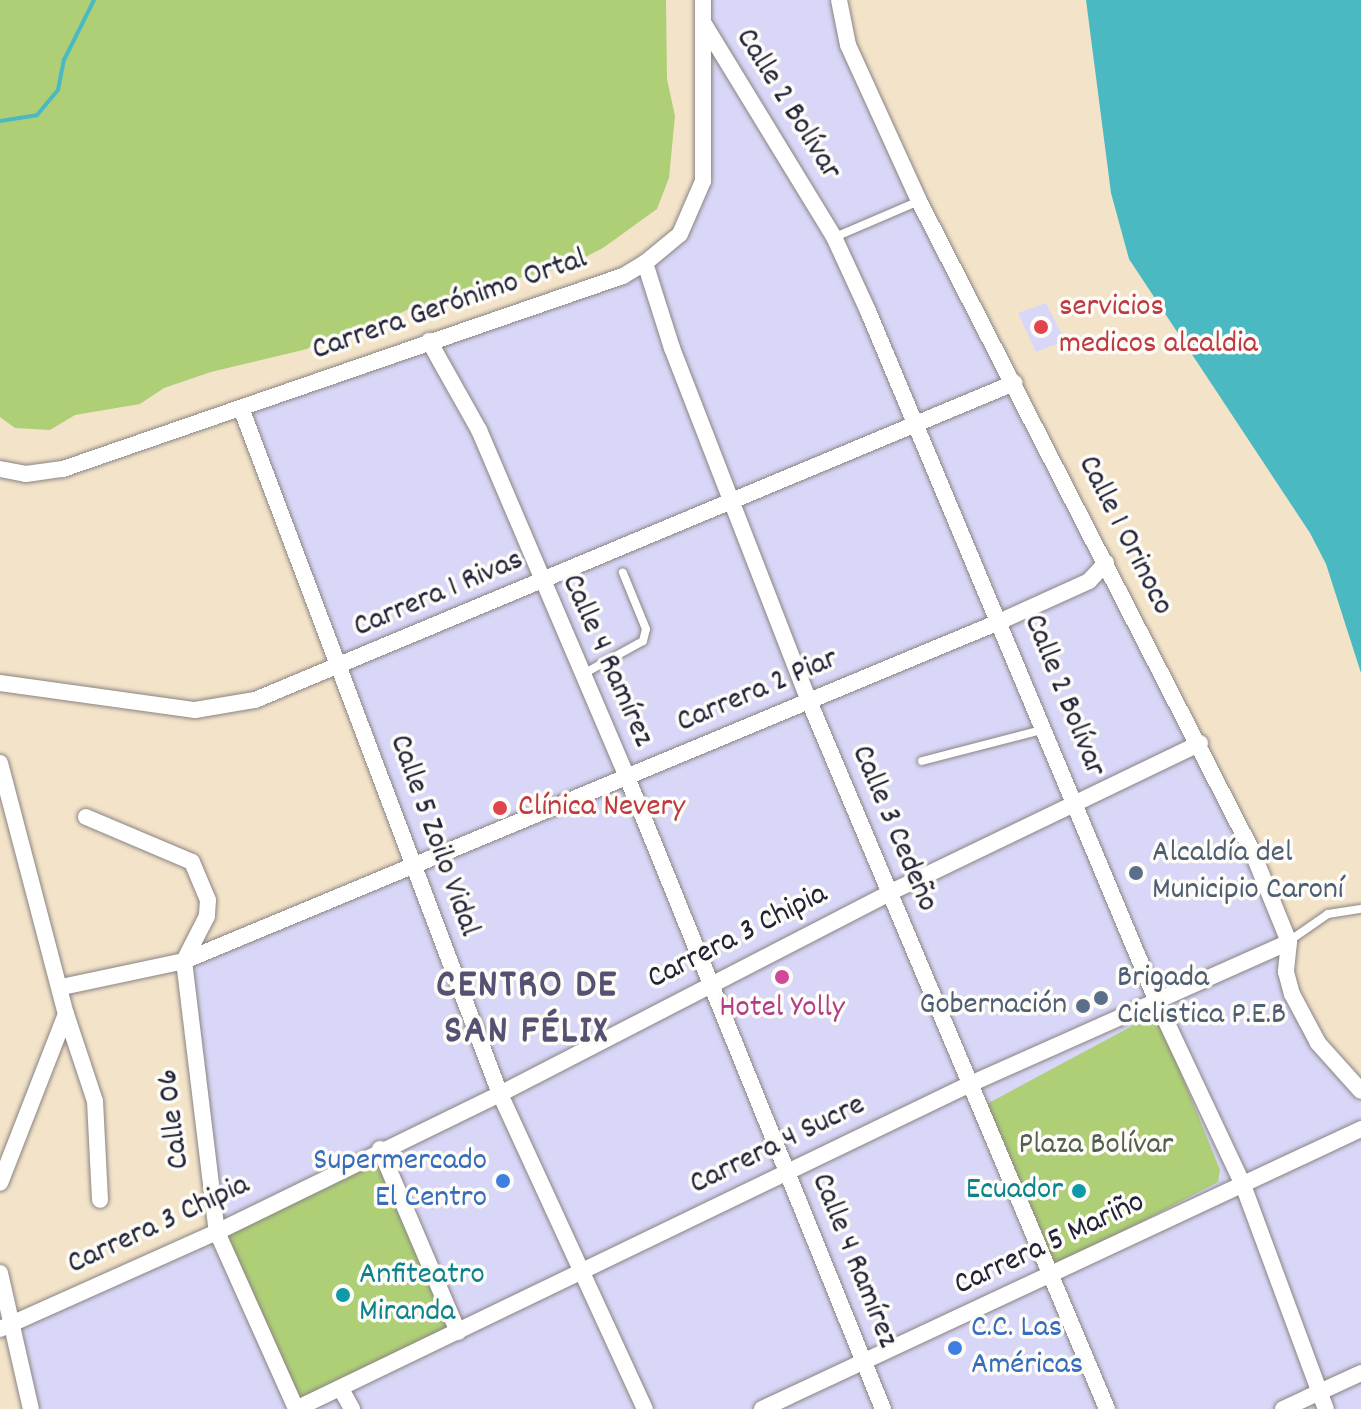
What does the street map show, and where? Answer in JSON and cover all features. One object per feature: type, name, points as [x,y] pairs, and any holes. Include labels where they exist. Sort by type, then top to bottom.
[{"type":"street","name":"Carrera Gerónimo Ortal","points":[[0,469],[26,474],[63,469],[623,276],[645,263],[680,234],[703,181],[703,0]]},
{"type":"street","name":"Calle 1 Orinoco","points":[[839,0],[848,45],[919,201],[1200,743],[1289,942],[1286,972],[1292,994],[1318,1043],[1361,1091]]},
{"type":"street","name":"Calle 2 Bolívar","points":[[704,24],[834,237],[918,424],[1157,1002],[1243,1185],[1324,1401]]},
{"type":"street","name":"Calle 3 Cedeño","points":[[645,263],[672,348],[809,701],[891,892],[968,1085],[1055,1276],[1107,1409]]},
{"type":"street","name":"Calle 4 Ramírez","points":[[429,341],[479,430],[541,582],[627,777],[883,1409]]},
{"type":"street","name":"Carrera 1 Rivas","points":[[0,683],[195,710],[255,700],[341,667],[1014,383]]},
{"type":"street","name":"Calle 5 Zoilo Vidal","points":[[241,408],[500,1094],[645,1409]]},
{"type":"street","name":"Carrera 2 Piar","points":[[62,987],[184,961],[1001,621],[1089,581],[1106,563]]},
{"type":"street","name":"Carrera 3 Chipia","points":[[6,1327],[217,1232],[380,1149],[500,1094],[711,982],[1200,743]]},
{"type":"street","points":[[0,763],[62,987],[66,1014],[95,1101],[100,1200]]},
{"type":"street","points":[[86,817],[192,862],[208,900],[207,916],[184,961]]},
{"type":"street","name":"Carrera 4 Sucre","points":[[296,1409],[968,1085],[1289,942]]},
{"type":"street","name":"Calle 06","points":[[184,961],[217,1232],[296,1409]]},
{"type":"street","points":[[0,1183],[66,1014]]},
{"type":"street","name":"Carrera 5 Mariño","points":[[762,1409],[1055,1276],[1361,1129]]},
{"type":"street","points":[[380,1149],[458,1332]]},
{"type":"street","points":[[0,1273],[6,1327],[31,1409]]},
{"type":"street","points":[[1283,1409],[1324,1401],[1361,1373]]},
{"type":"street","points":[[341,1389],[352,1409]]},
{"type":"lane","points":[[834,237],[919,201]]},
{"type":"lane","points":[[582,674],[643,641],[646,629],[623,573]]},
{"type":"lane","points":[[922,761],[1046,729]]},
{"type":"lane","points":[[1289,942],[1328,914],[1361,909]]},
{"type":"shaded area","points":[[703,0],[839,0],[848,45],[1289,942],[1286,972],[1303,1015],[1361,1091],[1361,1409],[31,1409],[12,1324],[217,1232],[184,961],[414,866],[240,408],[645,263],[695,208]]},
{"type":"shaded area","name":"servicios medicos alcaldia","points":[[1046,303],[1065,341],[1036,352],[1018,313]]},
{"type":"green space","points":[[0,0],[666,0],[667,79],[675,116],[669,178],[657,209],[603,248],[566,267],[506,281],[444,305],[409,309],[359,332],[325,337],[307,349],[211,372],[164,388],[140,404],[75,415],[50,430],[15,428],[0,417]]},
{"type":"green space","name":"Plaza Bolívar","points":[[1147,1018],[1160,1021],[1220,1170],[1218,1182],[1045,1272],[981,1107]]},
{"type":"green space","points":[[378,1156],[451,1329],[298,1402],[224,1235]]},
{"type":"water","points":[[1086,0],[1361,0],[1361,673],[1326,564],[1310,533],[1129,259],[1111,193]]},
{"type":"waterway","points":[[0,121],[37,115],[58,90],[64,60],[94,0]]},
{"type":"place","name":"servicios medicos alcaldia","points":[[1041,327]]},
{"type":"place","name":"Clínica Nevery","points":[[500,808]]},
{"type":"place","name":"Alcaldía del Municipio Caroní","points":[[1136,873]]},
{"type":"place","name":"Hotel Yolly","points":[[782,977]]},
{"type":"place","name":"Brigada Ciclistica P.E.B","points":[[1101,998]]},
{"type":"place","name":"Gobernación","points":[[1083,1006]]},
{"type":"place","name":"Supermercado El Centro","points":[[503,1181]]},
{"type":"place","name":"Ecuador","points":[[1079,1191]]},
{"type":"place","name":"Anfiteatro Miranda","points":[[343,1295]]},
{"type":"place","name":"C.C. Las Américas","points":[[955,1348]]},
{"type":"district","name":"CENTRO DE SAN FÉLIX","points":[[527,1011]]}]
